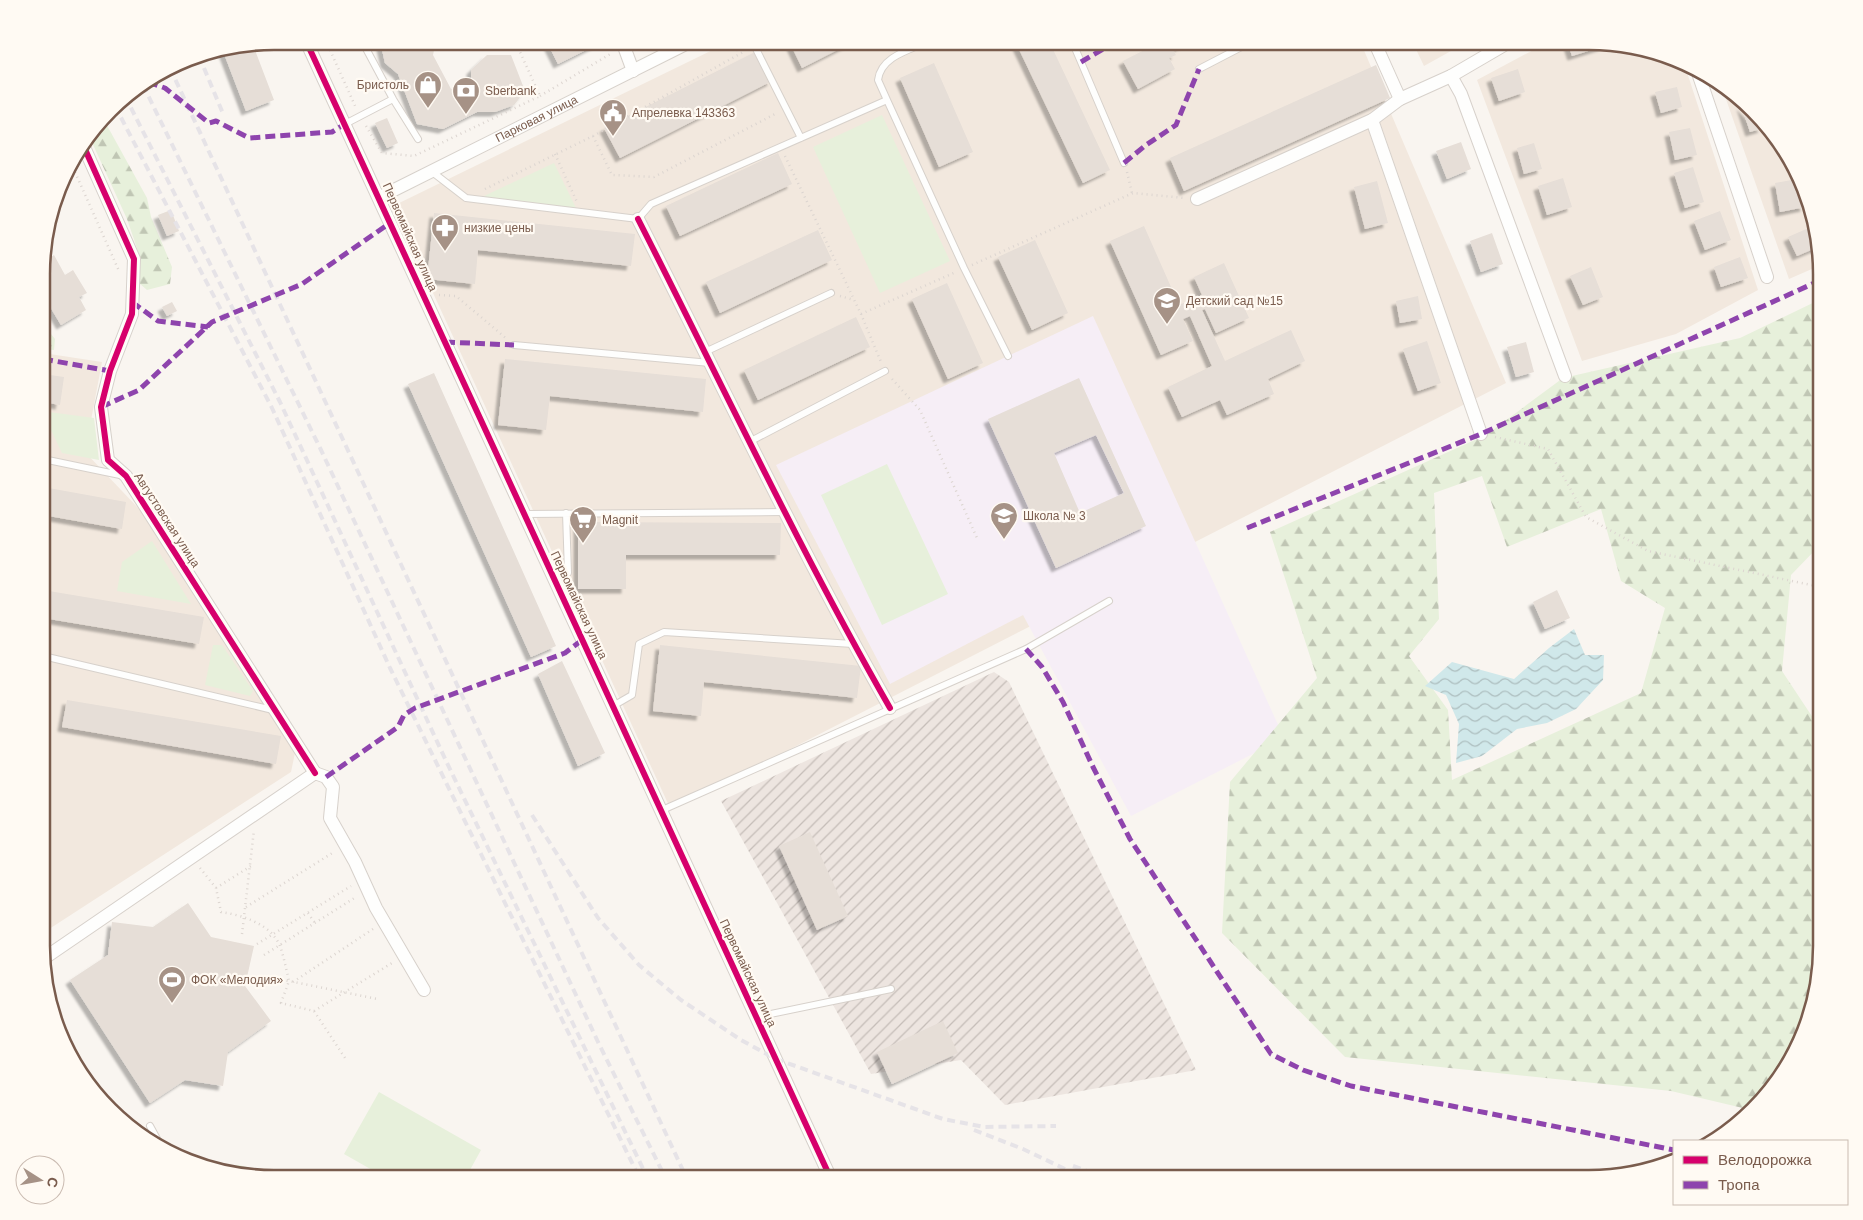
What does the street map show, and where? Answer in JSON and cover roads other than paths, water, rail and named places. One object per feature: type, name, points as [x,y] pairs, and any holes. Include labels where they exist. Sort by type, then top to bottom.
[{"type":"street","name":"Первомайская улица","points":[[310,50],[380,197],[660,811],[827,1170]]},
{"type":"street","points":[[625,50],[632,71]]},
{"type":"street","name":"Парковая улица","points":[[380,197],[674,50]]},
{"type":"street","points":[[1378,50],[1400,99]]},
{"type":"street","points":[[1197,199],[1372,120],[1400,99],[1452,76],[1496,50]]},
{"type":"street","points":[[1452,76],[1461,94],[1565,376]]},
{"type":"street","points":[[1700,80],[1767,277]]},
{"type":"street","points":[[1372,120],[1481,434]]},
{"type":"street","name":"Августовская улица","points":[[86,152],[134,259],[132,314],[110,371],[101,407],[108,460],[126,476],[315,773],[326,777],[333,788],[330,818],[384,922],[424,990]]},
{"type":"street","points":[[638,218],[751,441],[784,512],[853,644],[890,708]]},
{"type":"street","points":[[50,954],[315,773]]},
{"type":"lane","points":[[367,50],[393,99],[418,139]]},
{"type":"lane","points":[[757,50],[801,138]]},
{"type":"lane","points":[[910,50],[888,60],[882,66],[878,80],[964,268],[1008,356]]},
{"type":"lane","points":[[1076,50],[1124,163]]},
{"type":"lane","points":[[1199,69],[1236,50]]},
{"type":"lane","points":[[345,124],[393,99]]},
{"type":"lane","points":[[431,171],[466,198],[638,218],[651,204],[887,100]]},
{"type":"lane","points":[[514,345],[708,357],[831,293]]},
{"type":"lane","points":[[751,441],[885,371]]},
{"type":"lane","points":[[50,460],[126,476]]},
{"type":"lane","points":[[525,514],[784,512]]},
{"type":"lane","points":[[554,578],[568,573],[566,513]]},
{"type":"lane","points":[[660,811],[1026,649],[1109,601]]},
{"type":"lane","points":[[612,706],[632,695],[639,644],[664,632],[853,644]]},
{"type":"lane","points":[[50,658],[275,710]]},
{"type":"lane","points":[[756,1017],[891,989]]},
{"type":"lane","points":[[150,1126],[155,1135]]},
{"type":"water","points":[[1574,629],[1585,655],[1604,655],[1603,680],[1576,709],[1547,723],[1517,729],[1482,756],[1456,763],[1459,724],[1446,695],[1425,686],[1452,662],[1514,679]]},
{"type":"railway","points":[[202,62],[224,116]]},
{"type":"railway","points":[[173,74],[683,1170]]},
{"type":"railway","points":[[146,91],[321,450],[598,1042],[662,1170]]},
{"type":"railway","points":[[129,104],[280,402],[447,763],[644,1170]]},
{"type":"railway","points":[[119,113],[272,408],[390,668],[636,1170]]},
{"type":"railway","points":[[532,815],[598,918],[639,965],[681,1000],[741,1040],[776,1059],[943,1119],[984,1127],[1056,1126]]},
{"type":"railway","points":[[974,1130],[1023,1149],[1067,1170]]},
{"type":"railway","points":[[1073,1166],[1084,1170]]},
{"type":"place","name":"Бристоль","points":[[428,109]]},
{"type":"place","name":"Sberbank","points":[[466,115]]},
{"type":"place","name":"Апрелевка 143363","points":[[613,137]]},
{"type":"place","name":"низкие цены","points":[[445,252]]},
{"type":"place","name":"Детский сад №15","points":[[1167,325]]},
{"type":"place","name":"Школа № 3","points":[[1004,540]]},
{"type":"place","name":"Magnit","points":[[583,544]]},
{"type":"place","name":"ФОК «Мелодия»","points":[[172,1004]]}]
